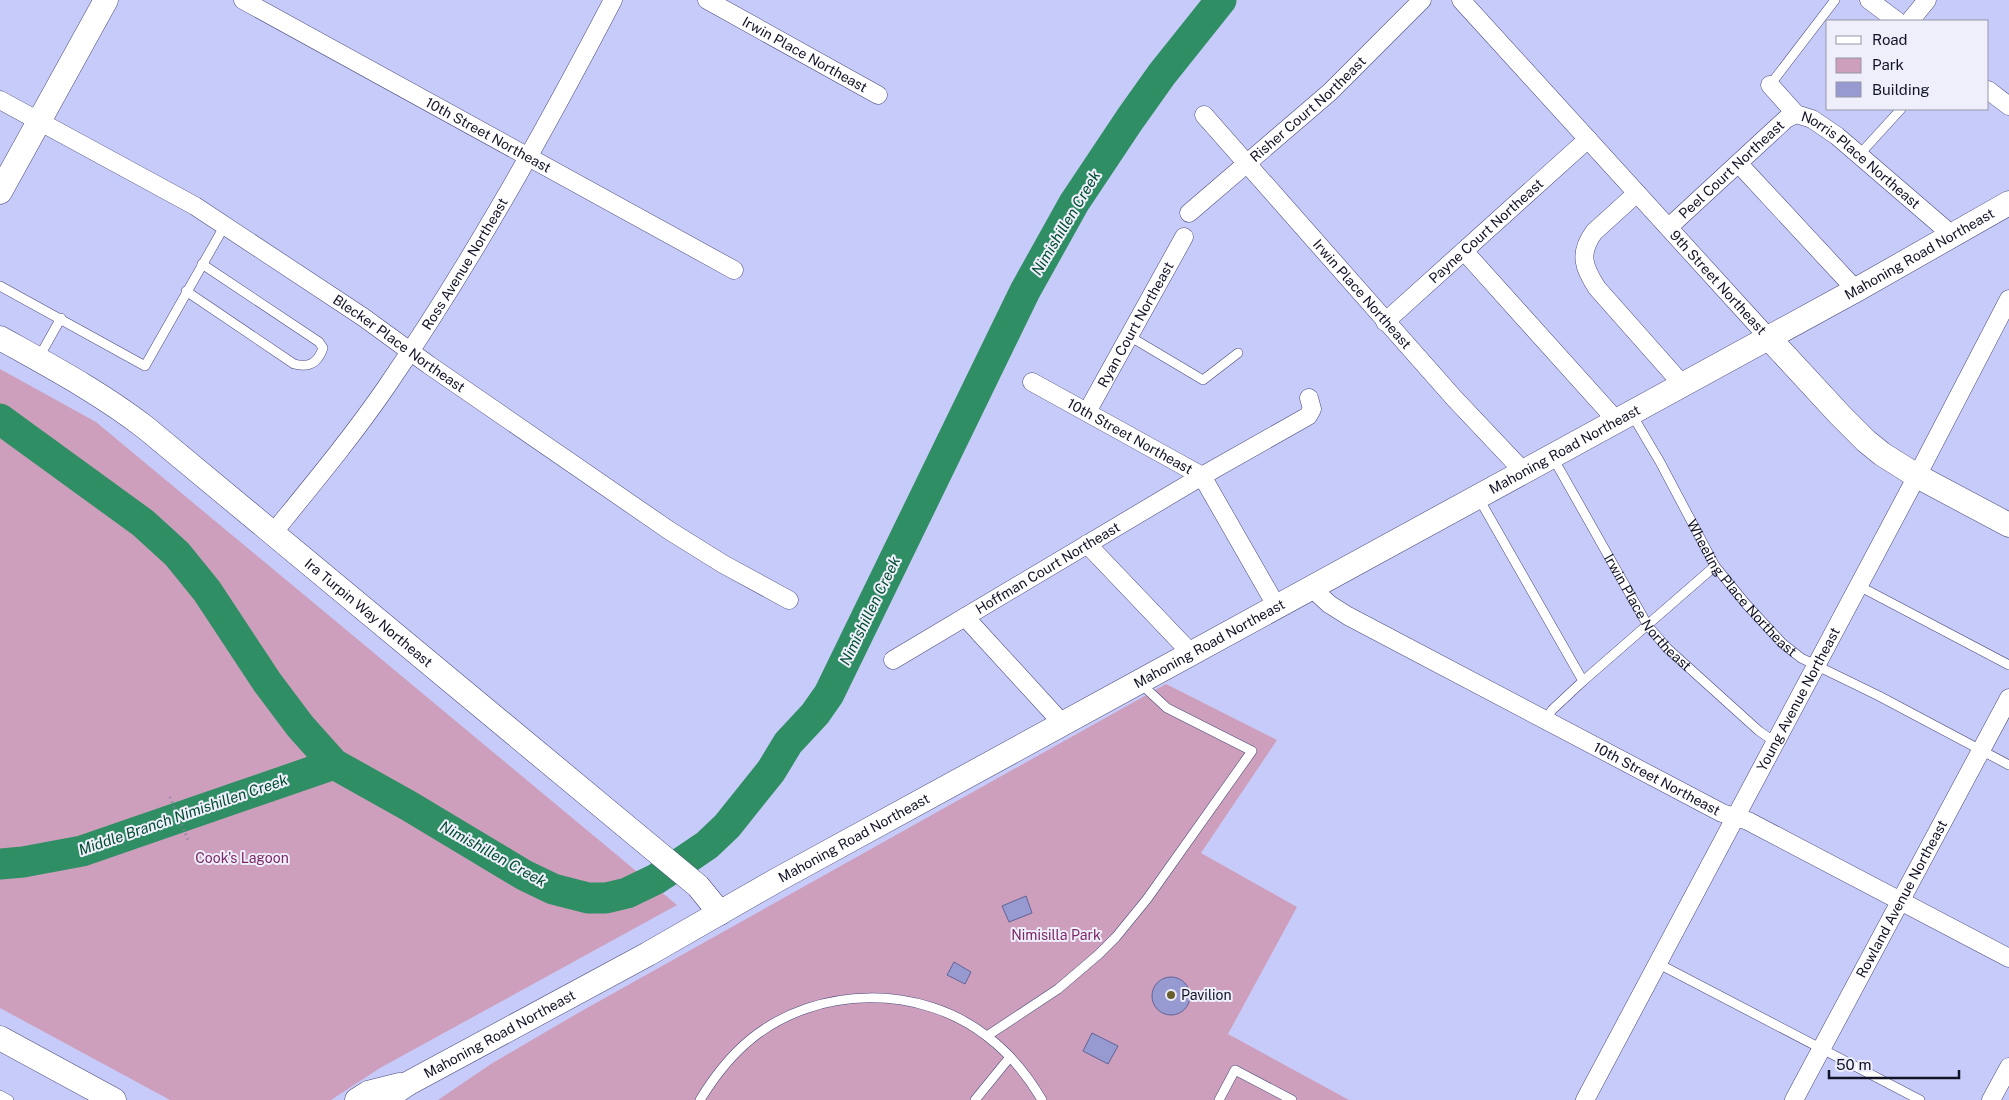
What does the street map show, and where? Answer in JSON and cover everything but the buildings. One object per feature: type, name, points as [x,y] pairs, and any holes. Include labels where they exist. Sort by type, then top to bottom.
[{"type":"main road","points":[[0,192],[106,0]]},
{"type":"main road","name":"Mahoning Road Northeast","points":[[383,1100],[408,1091],[487,1040],[1856,290],[2009,203]]},
{"type":"main road","name":"9th Street Northeast","points":[[1768,337],[1866,441],[1917,476],[2009,525]]},
{"type":"main road","name":"Ira Turpin Way Northeast","points":[[0,338],[116,404],[634,832],[698,886],[720,913]]},
{"type":"main road","points":[[0,1038],[106,1098]]},
{"type":"main road","name":"Mahoning Road Northeast","points":[[357,1100],[368,1093],[408,1091]]},
{"type":"street","name":"10th Street Northeast","points":[[243,0],[734,270]]},
{"type":"street","name":"Ross Avenue Northeast","points":[[273,533],[341,449],[410,352],[462,269],[528,156],[613,0]]},
{"type":"street","name":"Irwin Place Northeast","points":[[707,0],[878,95]]},
{"type":"street","name":"Risher Court Northeast","points":[[1189,213],[1330,92],[1422,0]]},
{"type":"street","name":"9th Street Northeast","points":[[1461,0],[1768,337]]},
{"type":"street","points":[[1869,0],[1896,20]]},
{"type":"street","points":[[1911,20],[1927,0]]},
{"type":"street","name":"Norris Place Northeast","points":[[1770,85],[1796,114],[1822,125],[1952,235]]},
{"type":"street","points":[[1989,91],[2008,105]]},
{"type":"street","name":"Blecker Place Northeast","points":[[0,100],[195,206],[363,317],[410,352],[670,531],[788,600]]},
{"type":"street","name":"Peel Court Northeast","points":[[1669,227],[1786,119],[1796,114]]},
{"type":"street","name":"Irwin Place Northeast","points":[[1204,116],[1385,322],[1523,471]]},
{"type":"street","name":"Payne Court Northeast","points":[[1385,322],[1588,139]]},
{"type":"street","points":[[1739,164],[1856,290]]},
{"type":"street","points":[[1637,193],[1594,232],[1588,240],[1584,261],[1587,273],[1598,288],[1682,384]]},
{"type":"street","name":"Ryan Court Northeast","points":[[1087,412],[1184,237]]},
{"type":"street","name":"Wheeling Place Northeast","points":[[1464,251],[1623,416]]},
{"type":"street","name":"Young Avenue Northeast","points":[[1585,1100],[1859,586],[2009,298]]},
{"type":"street","name":"10th Street Northeast","points":[[1032,382],[1202,476],[1277,607]]},
{"type":"street","points":[[1202,476],[1308,416],[1312,409],[1309,398]]},
{"type":"street","name":"Hoffman Court Northeast","points":[[893,660],[1202,476]]},
{"type":"street","points":[[1088,544],[1191,653]]},
{"type":"street","name":"10th Street Northeast","points":[[1312,588],[1329,604],[1348,616],[1722,813],[1748,821],[2009,958]]},
{"type":"street","points":[[965,617],[1063,724]]},
{"type":"street","name":"Rowland Avenue Northeast","points":[[1794,1100],[2009,698]]},
{"type":"street","points":[[1991,1100],[2009,1067]]},
{"type":"lane","points":[[1770,85],[1835,0]]},
{"type":"lane","points":[[1859,155],[1901,110]]},
{"type":"lane","points":[[0,286],[145,366],[224,225]]},
{"type":"lane","points":[[186,291],[294,364],[304,367],[313,364],[320,356],[323,348],[319,342],[202,264]]},
{"type":"lane","points":[[38,360],[61,318]]},
{"type":"lane","points":[[1129,336],[1203,380],[1238,353]]},
{"type":"lane","name":"Wheeling Place Northeast","points":[[1623,416],[1660,462],[1714,566],[1782,642],[1801,658],[1816,664],[2009,765]]},
{"type":"lane","name":"Irwin Place Northeast","points":[[1551,456],[1648,626],[1668,648],[1759,731],[1775,742]]},
{"type":"lane","points":[[1477,496],[1583,681]]},
{"type":"lane","points":[[1545,720],[1552,710],[1583,681],[1648,626],[1714,566]]},
{"type":"lane","points":[[1859,586],[2009,664]]},
{"type":"lane","points":[[987,1036],[1058,989],[1099,954],[1116,936],[1152,892],[1252,751],[1167,708],[1138,682]]},
{"type":"lane","points":[[1657,963],[1920,1100]]},
{"type":"lane","points":[[700,1100],[723,1066],[752,1038],[787,1017],[805,1009],[825,1003],[866,998],[907,1001],[946,1013],[964,1021],[987,1036],[1010,1057],[1032,1083],[1042,1100]]},
{"type":"lane","points":[[975,1100],[1010,1057]]},
{"type":"lane","points":[[1219,1100],[1235,1070],[1292,1100]]},
{"type":"lane","points":[[0,1095],[9,1100]]},
{"type":"path","points":[[170,797],[188,840]]},
{"type":"green space","name":"Cook's Lagoon","points":[[0,369],[96,422],[677,905],[380,1068],[331,1100],[170,1100],[0,1008]]},
{"type":"green space","name":"Nimisilla Park","points":[[1166,684],[1277,740],[1201,853],[1297,907],[1228,1034],[1349,1100],[438,1100],[491,1064],[578,1013]]},
{"type":"waterway","name":"Nimishillen Creek","points":[[0,419],[143,523],[177,554],[207,591],[267,682],[300,726],[334,764],[409,806],[524,875],[553,889],[588,898],[606,898],[627,893],[656,879],[682,862],[707,845],[727,826],[771,771],[788,743],[815,714],[829,694],[1025,291],[1074,203],[1162,74],[1221,0]]},
{"type":"waterway","name":"Middle Branch Nimishillen Creek","points":[[0,864],[23,862],[82,851],[334,764]]},
{"type":"place","name":"Pavilion","points":[[1171,995]]}]
